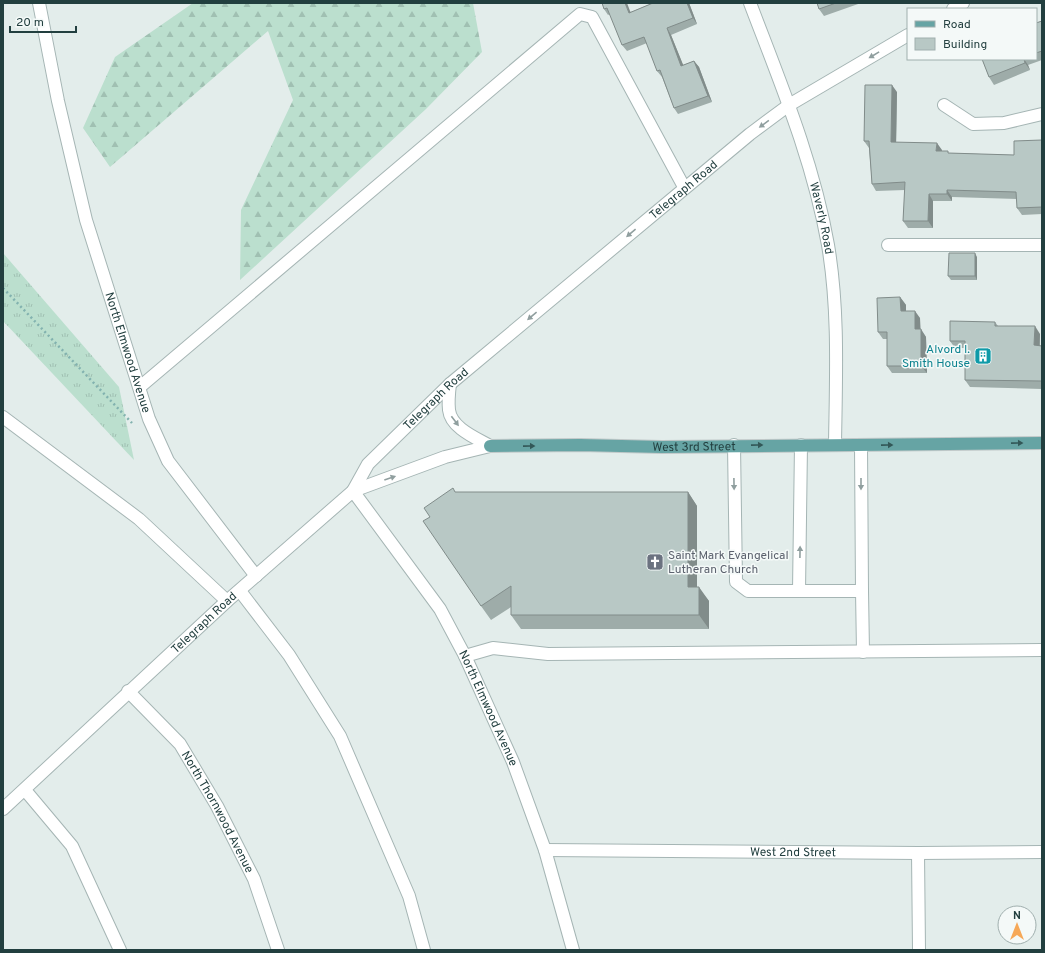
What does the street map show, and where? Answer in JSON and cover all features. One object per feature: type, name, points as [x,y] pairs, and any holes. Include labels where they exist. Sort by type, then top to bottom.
[{"type":"main road","name":"West 3rd Street","points":[[490,446],[1042,443]]},
{"type":"street","name":"North Elmwood Avenue","points":[[39,3],[58,101],[86,220],[141,386],[149,418],[168,462],[256,576]]},
{"type":"street","name":"Waverly Road","points":[[750,3],[789,106],[816,187],[828,251],[836,333],[835,444]]},
{"type":"street","points":[[141,386],[580,14],[592,17],[684,187]]},
{"type":"street","name":"Telegraph Road","points":[[3,809],[25,790],[128,691],[227,601],[353,491],[368,464],[450,384],[684,187],[789,106],[907,36]]},
{"type":"street","points":[[944,105],[973,124],[1004,124],[1042,114]]},
{"type":"street","points":[[888,245],[1042,245]]},
{"type":"street","points":[[450,384],[449,410],[452,419],[458,426],[490,446]]},
{"type":"street","points":[[3,418],[139,519],[227,601]]},
{"type":"street","points":[[734,445],[736,582],[748,591],[862,591]]},
{"type":"street","points":[[799,591],[801,445]]},
{"type":"street","points":[[861,445],[863,652]]},
{"type":"street","name":"West 3rd Street","points":[[353,491],[444,457],[490,446]]},
{"type":"street","name":"North Elmwood Avenue","points":[[353,491],[440,609],[465,656],[513,762],[545,850],[573,950]]},
{"type":"street","points":[[240,591],[289,655],[340,736],[410,896],[424,950]]},
{"type":"street","points":[[465,656],[493,648],[548,654],[1042,650]]},
{"type":"street","name":"North Thornwood Avenue","points":[[128,691],[180,744],[217,806],[254,879],[278,950]]},
{"type":"street","points":[[25,790],[72,846],[120,950]]},
{"type":"street","name":"West 2nd Street","points":[[545,850],[918,853],[1042,852]]},
{"type":"street","points":[[918,853],[919,950]]},
{"type":"path","points":[[3,288],[135,427]]},
{"type":"green space","points":[[193,3],[473,3],[482,52],[426,109],[240,280],[241,210],[293,100],[268,31],[110,167],[83,128],[115,57]]},
{"type":"green space","points":[[3,253],[119,387],[134,460],[3,321]]},
{"type":"building","points":[[602,3],[625,3],[629,13],[653,3],[687,3],[693,18],[667,28],[681,66],[694,61],[708,96],[674,108],[660,70],[657,71],[644,37],[622,45],[607,8],[604,9]]},
{"type":"building","points":[[817,3],[836,3],[819,9]]},
{"type":"building","points":[[1042,21],[1042,51],[1037,53],[1037,23]]},
{"type":"building","points":[[982,60],[1024,60],[1025,63],[989,77]]},
{"type":"building","points":[[865,85],[892,85],[891,142],[937,143],[936,151],[948,151],[948,153],[1014,155],[1014,141],[1042,140],[1042,207],[1017,208],[1016,192],[947,190],[947,194],[929,194],[928,221],[903,221],[905,182],[872,184],[869,141],[864,141]]},
{"type":"building","points":[[949,253],[975,253],[975,276],[948,276]]},
{"type":"building","points":[[900,297],[901,311],[915,311],[915,329],[921,329],[921,366],[887,366],[887,332],[878,332],[877,298]]},
{"type":"building","points":[[950,321],[995,322],[995,326],[1035,326],[1034,345],[1042,346],[1042,381],[965,380],[965,341],[950,341]]},
{"type":"building","name":"Saint Mark Evangelical Lutheran Church","points":[[453,488],[455,492],[688,492],[688,587],[699,587],[699,615],[511,615],[511,586],[481,606],[423,521],[430,517],[424,508]]},
{"type":"place","name":"Alvord I. Smith House","points":[[983,356]]},
{"type":"place","name":"Saint Mark Evangelical Lutheran Church","points":[[655,562]]}]
